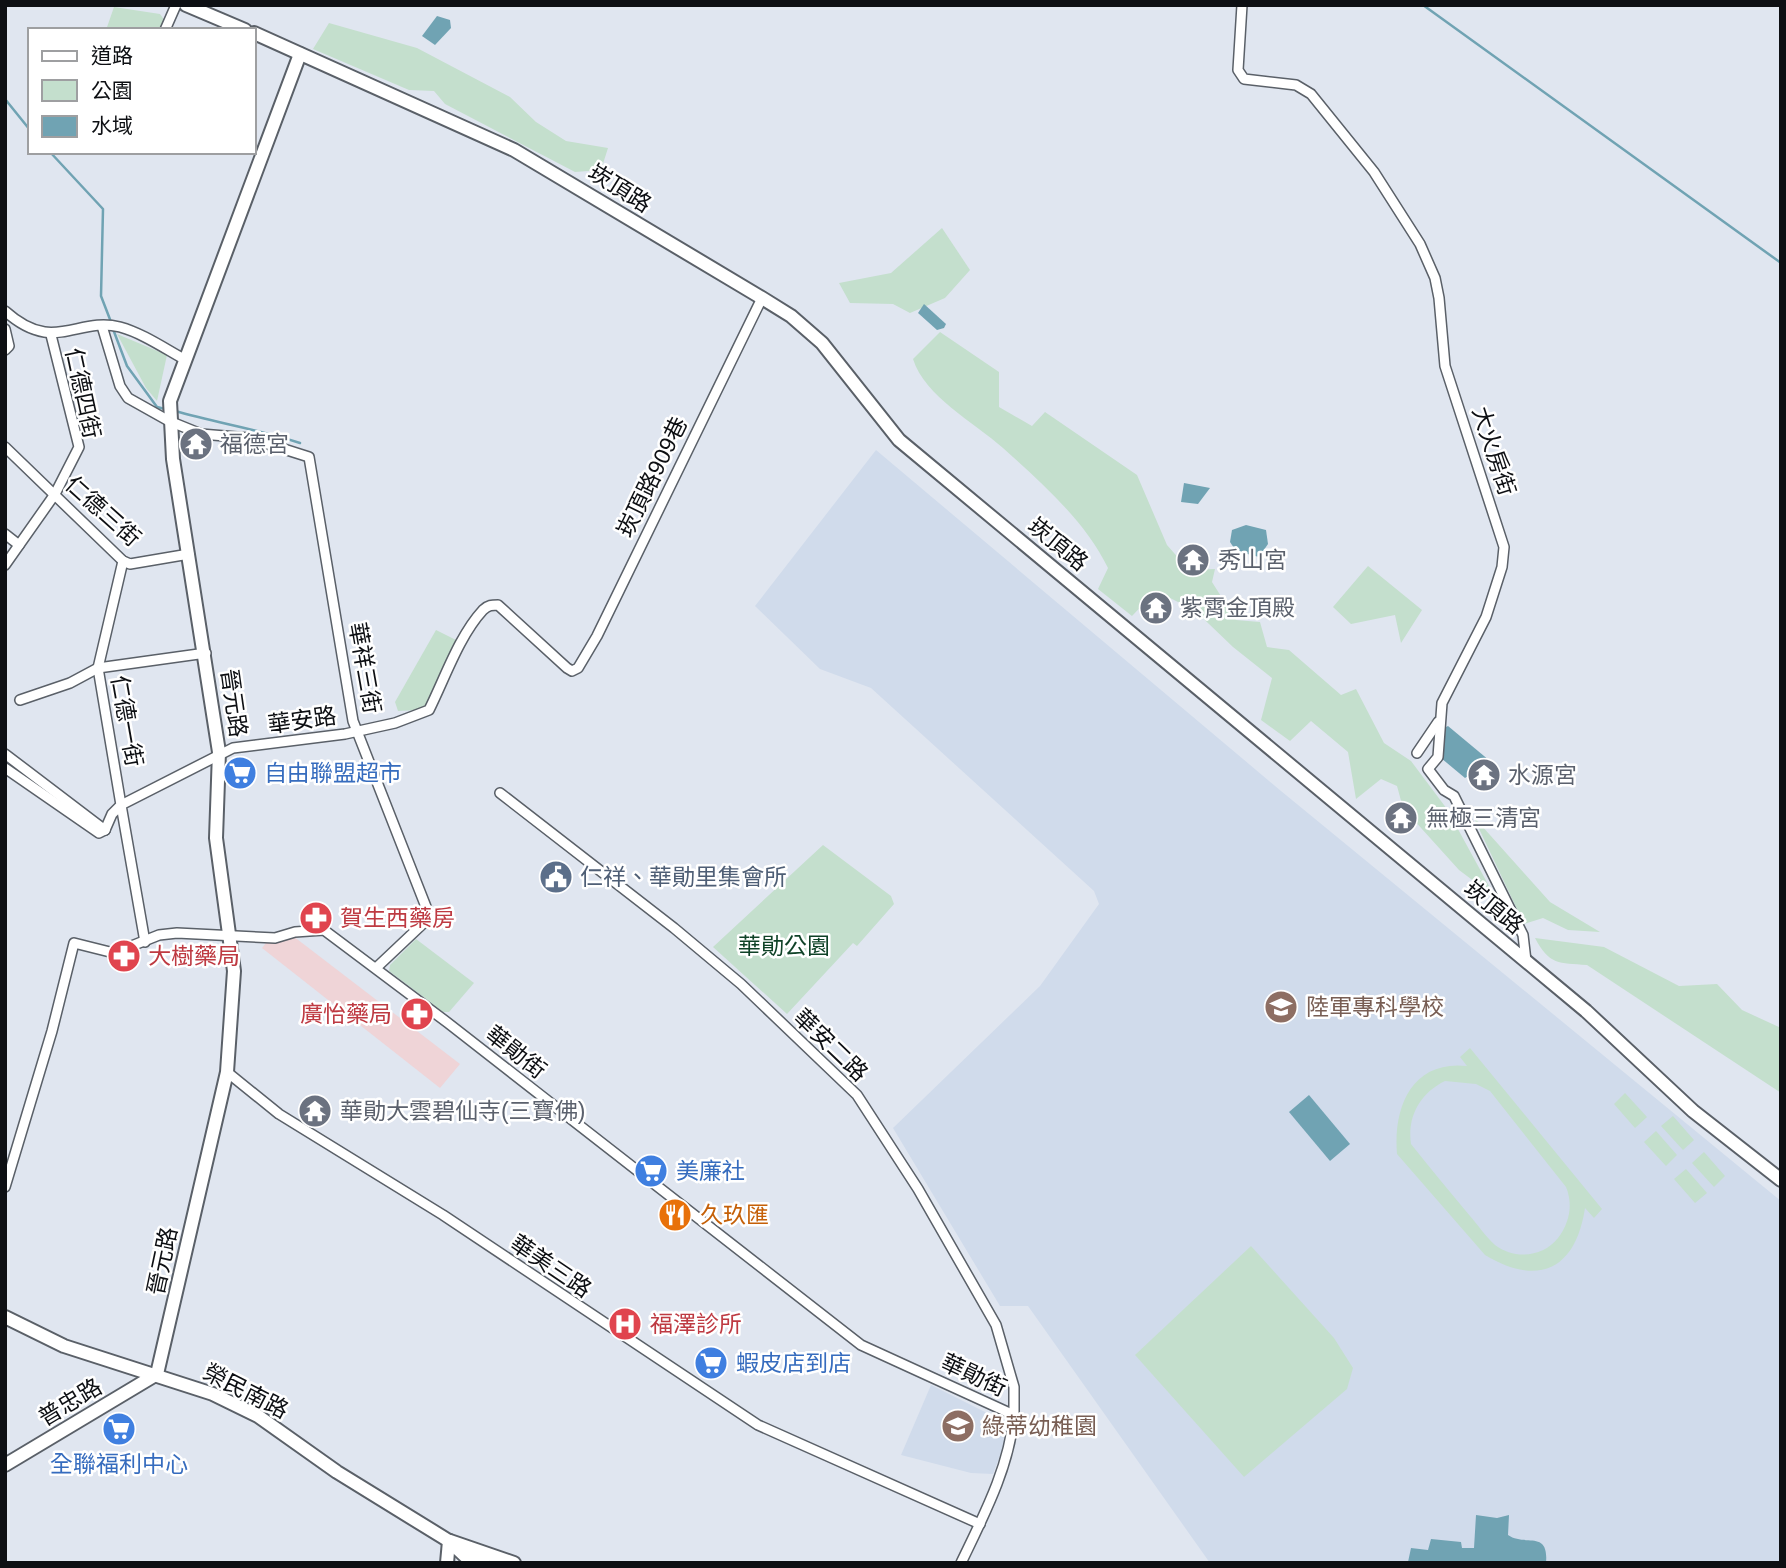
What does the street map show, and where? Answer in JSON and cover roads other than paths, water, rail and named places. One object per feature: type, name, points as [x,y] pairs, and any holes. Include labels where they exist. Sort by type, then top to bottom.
[{"type":"street","points":[[166,28],[176,5]]},
{"type":"street","points":[[186,5],[240,28]]},
{"type":"street","name":"大火房街","points":[[1242,5],[1238,70],[1244,79],[1296,85],[1311,94],[1374,172],[1420,244],[1435,278],[1445,366],[1504,547],[1502,566],[1486,617],[1442,703],[1438,757],[1428,769],[1444,790],[1454,796],[1522,935],[1527,961]]},
{"type":"street","name":"崁頂路","points":[[256,34],[514,150],[791,316],[822,343],[899,440],[1527,961],[1586,1011],[1693,1111],[1781,1180]]},
{"type":"street","name":"晉元路","points":[[157,1374],[227,1072],[234,971],[216,838],[219,752],[169,421],[170,401],[300,54]]},
{"type":"street","name":"崁頂路909巷","points":[[429,710],[466,636],[484,609],[491,604],[498,605],[572,671],[578,668],[597,636],[762,298]]},
{"type":"street","points":[[6,316],[51,335],[102,326],[119,327],[184,359]]},
{"type":"street","points":[[102,326],[120,386],[128,398],[169,421]]},
{"type":"street","points":[[5,329],[7,348]]},
{"type":"street","name":"仁德四街","points":[[5,565],[55,495],[79,447],[51,335]]},
{"type":"street","name":"華祥三街","points":[[169,421],[201,434],[249,438],[309,457],[353,721],[430,917],[376,968]]},
{"type":"street","name":"仁德三街","points":[[5,447],[123,561],[130,564],[190,554]]},
{"type":"street","points":[[5,534],[19,545]]},
{"type":"street","name":"仁德一街","points":[[123,561],[98,668],[145,942]]},
{"type":"street","points":[[20,700],[70,683],[98,668],[205,653]]},
{"type":"street","name":"華安路","points":[[219,752],[233,748],[313,740],[396,723],[429,710]]},
{"type":"street","points":[[1417,753],[1439,721]]},
{"type":"street","name":"仁德一街","points":[[105,830],[112,814],[121,805],[219,752]]},
{"type":"street","points":[[5,754],[105,830],[99,833],[5,768]]},
{"type":"street","name":"華安二路","points":[[500,793],[674,928],[741,984],[857,1095],[918,1189],[996,1325],[1014,1387],[1014,1415]]},
{"type":"street","name":"華勛街","points":[[5,1187],[52,1031],[74,943],[114,953],[177,933],[275,938],[295,932],[324,930],[861,1345],[1014,1415],[1011,1444],[980,1524],[961,1563]]},
{"type":"street","name":"華美三路","points":[[227,1072],[279,1114],[443,1215],[758,1425],[980,1524]]},
{"type":"street","name":"榮民南路","points":[[5,1317],[64,1346],[213,1394],[258,1416],[337,1472],[449,1541],[465,1554],[484,1563]]},
{"type":"street","name":"普忠路","points":[[5,1465],[157,1374]]},
{"type":"street","points":[[447,1563],[449,1541]]},
{"type":"street","name":"榮民南路","points":[[465,1554],[514,1563]]},
{"type":"water","points":[[437,16],[450,20],[451,28],[435,45],[422,36]]},
{"type":"water","points":[[924,304],[946,324],[944,328],[937,330],[918,313]]},
{"type":"water","points":[[1184,483],[1210,488],[1198,504],[1181,502]]},
{"type":"water","points":[[1246,525],[1266,530],[1268,544],[1259,557],[1236,551],[1230,542],[1232,530]]},
{"type":"water","points":[[1448,726],[1490,761],[1465,778],[1441,758],[1444,728]]},
{"type":"water","points":[[1309,1095],[1350,1144],[1330,1161],[1289,1112]]},
{"type":"water","points":[[1476,1515],[1497,1518],[1509,1515],[1508,1535],[1540,1542],[1546,1553],[1546,1563],[1408,1562],[1411,1548],[1428,1550],[1431,1539],[1461,1542],[1462,1548],[1474,1548]]},
{"type":"waterway","points":[[1423,5],[1781,263]]},
{"type":"waterway","points":[[5,99],[28,128]]},
{"type":"waterway","points":[[52,154],[103,209],[101,296],[111,322]]},
{"type":"waterway","points":[[113,329],[127,366],[157,407],[165,409]]},
{"type":"waterway","points":[[175,411],[300,443]]},
{"type":"place","name":"福德宮","points":[[196,444]]},
{"type":"place","name":"秀山宮","points":[[1193,560]]},
{"type":"place","name":"紫霄金頂殿","points":[[1156,608]]},
{"type":"place","name":"自由聯盟超市","points":[[240,773]]},
{"type":"place","name":"水源宮","points":[[1484,775]]},
{"type":"place","name":"無極三清宮","points":[[1401,818]]},
{"type":"place","name":"仁祥、華勛里集會所","points":[[556,877]]},
{"type":"place","name":"賀生西藥房","points":[[316,918]]},
{"type":"place","name":"大樹藥局","points":[[124,956]]},
{"type":"place","name":"陸軍專科學校","points":[[1281,1007]]},
{"type":"place","name":"廣怡藥局","points":[[417,1014]]},
{"type":"place","name":"華勛大雲碧仙寺(三寶佛)","points":[[315,1111]]},
{"type":"place","name":"美廉社","points":[[651,1171]]},
{"type":"place","name":"久玖匯","points":[[675,1215]]},
{"type":"place","name":"福澤診所","points":[[625,1324]]},
{"type":"place","name":"蝦皮店到店","points":[[711,1363]]},
{"type":"place","name":"綠蒂幼稚園","points":[[958,1426]]},
{"type":"place","name":"全聯福利中心","points":[[119,1429]]},
{"type":"park label","name":"華勛公園","points":[[784,946]]}]
